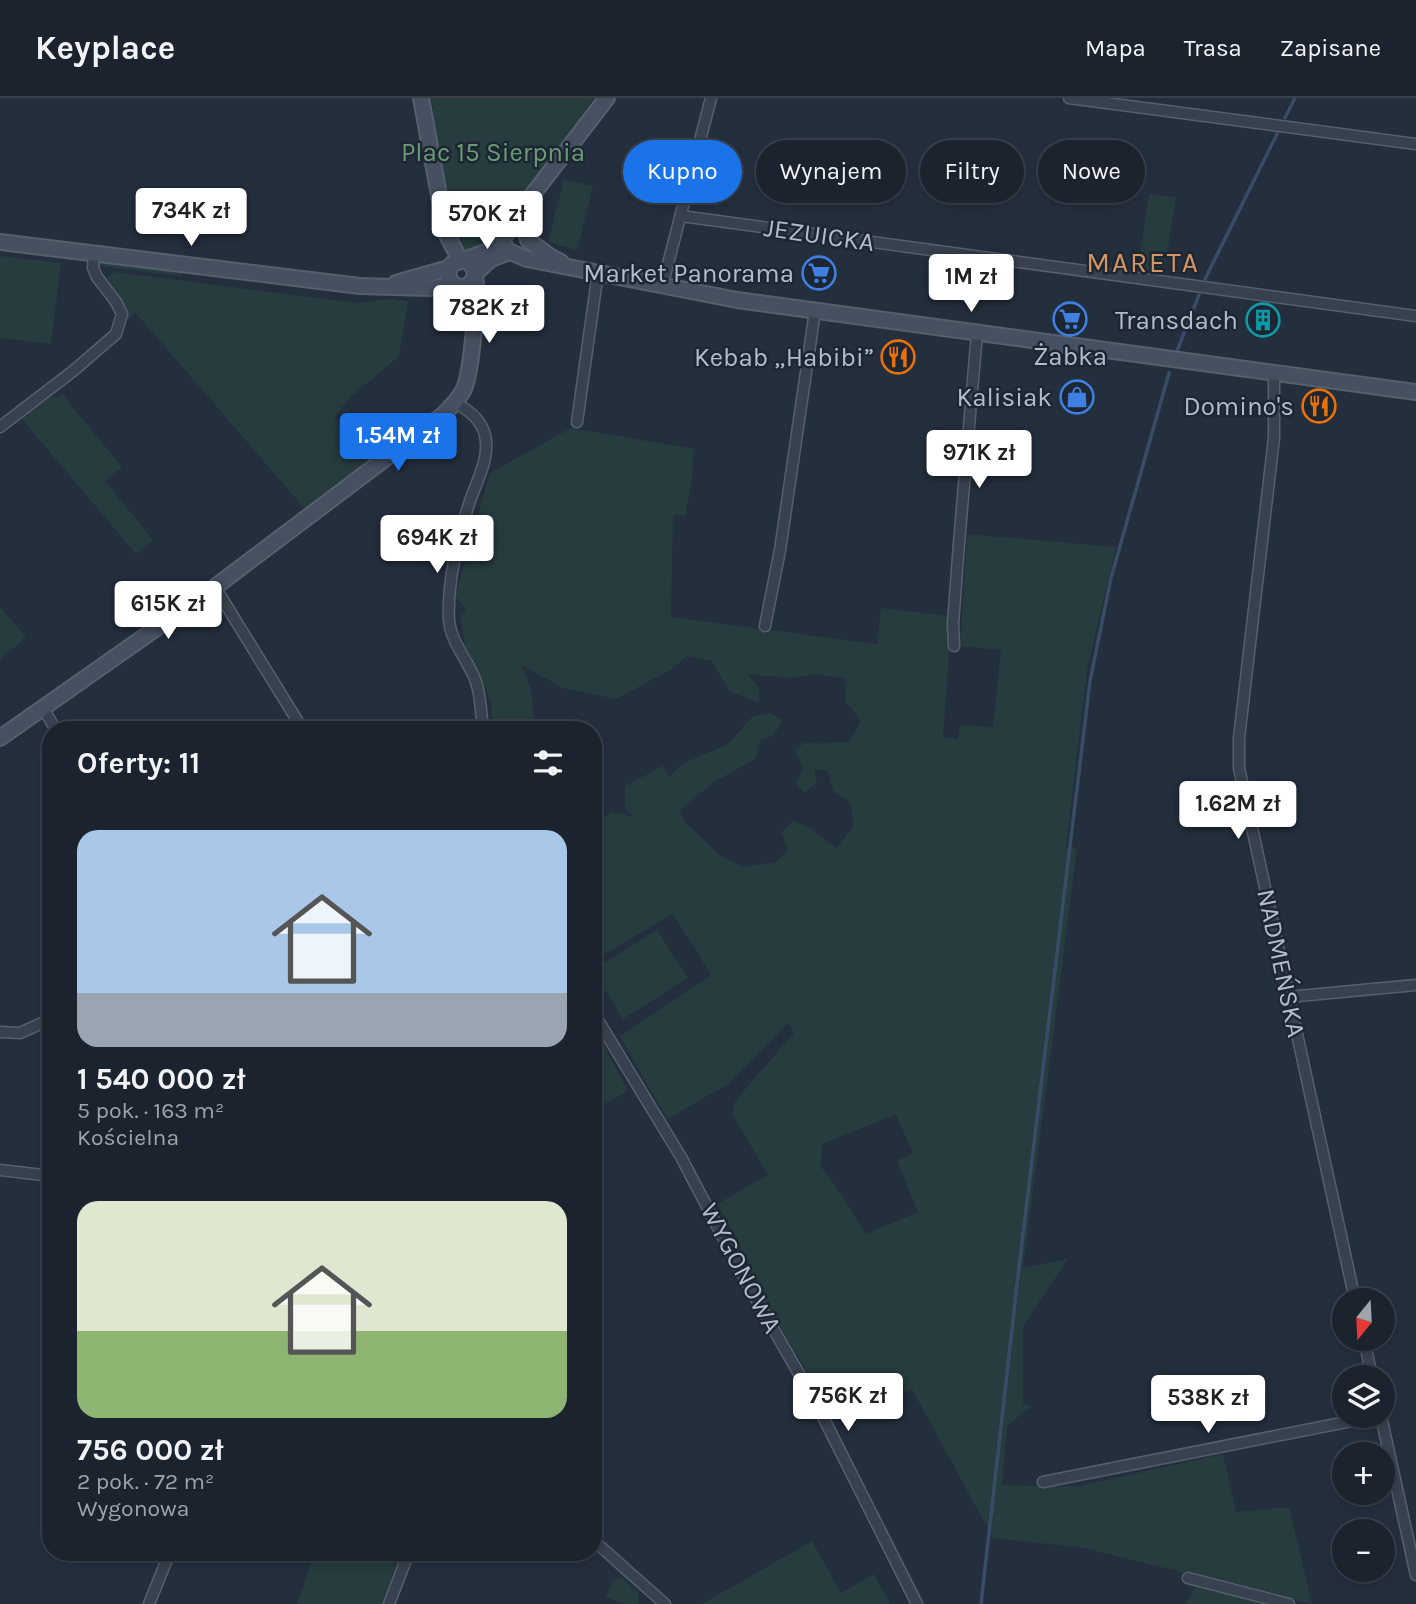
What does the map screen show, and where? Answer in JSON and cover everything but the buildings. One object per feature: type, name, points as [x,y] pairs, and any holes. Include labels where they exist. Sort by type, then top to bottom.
[{"type":"street","points":[[421,98],[446,233],[445,246],[457,263]]},
{"type":"street","points":[[379,287],[486,252],[507,233],[523,207],[607,98]]},
{"type":"street","points":[[662,287],[711,98]]},
{"type":"street","points":[[1069,98],[1416,144]]},
{"type":"street","points":[[0,242],[379,287],[468,286],[491,259],[526,248],[529,209],[542,182]]},
{"type":"street","name":"JEZUICKA","points":[[681,216],[1416,316]]},
{"type":"street","points":[[507,233],[519,229],[551,257],[576,268]]},
{"type":"street","points":[[507,233],[504,247],[514,253],[537,261],[662,287],[815,311],[1416,391]]},
{"type":"street","points":[[0,427],[116,334],[122,314],[97,277],[93,268],[94,254]]},
{"type":"street","points":[[0,738],[215,587],[460,406],[468,371],[477,288],[471,263],[457,263]]},
{"type":"street","points":[[457,263],[450,281],[467,302],[460,406],[483,429],[486,454],[468,507],[450,586],[449,622],[477,683],[482,721]]},
{"type":"street","points":[[578,422],[598,272]]},
{"type":"street","points":[[765,626],[780,550],[815,311]]},
{"type":"street","points":[[954,646],[953,624],[977,333]]},
{"type":"street","name":"NADMEŃSKA","points":[[1274,374],[1275,438],[1238,753],[1242,785],[1352,1288]]},
{"type":"street","points":[[215,587],[297,721]]},
{"type":"street","points":[[43,708],[51,721]]},
{"type":"street","points":[[1289,997],[1416,985]]},
{"type":"street","points":[[0,1032],[20,1033],[42,1023]]},
{"type":"street","name":"WYGONOWA","points":[[602,1027],[681,1157],[747,1283],[818,1407],[917,1604]]},
{"type":"street","points":[[0,1170],[42,1175]]},
{"type":"street","points":[[1043,1482],[1332,1425]]},
{"type":"street","points":[[1382,1428],[1416,1575]]},
{"type":"street","points":[[602,1548],[665,1604]]},
{"type":"street","points":[[149,1604],[166,1561]]},
{"type":"street","points":[[389,1604],[406,1561]]},
{"type":"street","points":[[1188,1578],[1289,1604]]},
{"type":"green space","name":"Plac 15 Sierpnia","points":[[431,98],[598,98],[510,220],[485,247],[460,253],[454,242]]},
{"type":"green space","points":[[564,179],[593,186],[577,250],[548,242]]},
{"type":"green space","points":[[1149,194],[1176,197],[1164,273],[1138,269]]},
{"type":"green space","points":[[0,256],[61,263],[51,344],[0,338]]},
{"type":"green space","points":[[101,261],[183,269],[182,276],[98,266]]},
{"type":"green space","points":[[114,272],[358,303],[391,299],[408,301],[399,356],[353,395],[334,417],[357,451],[370,460],[304,508],[135,312],[128,319],[127,309],[107,278]]},
{"type":"green space","points":[[62,394],[122,467],[105,481],[153,540],[136,554],[22,419],[52,396],[58,398]]},
{"type":"green space","points":[[571,428],[694,449],[692,480],[685,515],[673,515],[671,617],[877,644],[881,608],[949,616],[943,737],[958,739],[960,725],[993,727],[1001,650],[960,646],[967,534],[1116,547],[1087,670],[1066,847],[1077,849],[1023,1268],[1068,1259],[1023,1326],[1023,1404],[1031,1406],[1007,1426],[1002,1485],[1075,1487],[1223,1454],[1236,1512],[1289,1507],[1312,1604],[1084,1548],[993,1538],[912,1389],[881,1400],[830,1390],[808,1374],[763,1297],[717,1204],[768,1175],[733,1115],[735,1101],[794,1033],[788,1023],[727,1085],[667,1119],[620,1036],[711,975],[673,914],[602,956],[602,818],[611,812],[634,817],[625,808],[625,786],[663,766],[669,777],[682,764],[728,744],[752,717],[770,713],[783,720],[774,735],[760,740],[755,759],[714,782],[680,810],[684,821],[719,855],[743,867],[776,862],[788,850],[781,833],[793,821],[807,826],[836,848],[854,826],[850,802],[833,791],[828,771],[814,769],[817,782],[805,793],[796,783],[803,768],[795,751],[804,743],[849,742],[861,720],[846,702],[845,678],[813,674],[790,678],[747,674],[759,688],[759,702],[730,692],[711,660],[687,656],[672,669],[616,699],[563,688],[521,665],[530,687],[535,721],[492,721],[491,703],[465,646],[460,614],[466,610],[455,596],[490,473]],"holes":[[[896,1114],[913,1153],[897,1160],[918,1212],[866,1234],[821,1167],[822,1144]]]},
{"type":"green space","points":[[0,607],[26,637],[0,660]]},
{"type":"green space","points":[[657,930],[688,978],[623,1019],[602,985],[602,964]]},
{"type":"green space","points":[[602,1043],[628,1091],[602,1105]]},
{"type":"green space","points":[[812,1541],[841,1593],[874,1574],[890,1604],[702,1604]]},
{"type":"green space","points":[[312,1561],[399,1561],[382,1604],[297,1604]]},
{"type":"green space","points":[[622,1578],[638,1593],[639,1604],[625,1604],[606,1597],[613,1580]]},
{"type":"green space","points":[[1196,1585],[1261,1600],[1260,1604],[1186,1604]]},
{"type":"waterway","points":[[1285,118],[1295,98]]},
{"type":"waterway","points":[[1205,279],[1277,134]]},
{"type":"waterway","points":[[1177,351],[1199,295]]},
{"type":"waterway","points":[[981,1604],[1090,681],[1111,578],[1169,373]]},
{"type":"place","name":"Market Panorama","points":[[819,273]]},
{"type":"place","name":"Żabka","points":[[1070,319]]},
{"type":"place","name":"Transdach","points":[[1263,320]]},
{"type":"place","name":"Kebab „Habibi”","points":[[898,357]]},
{"type":"place","name":"Kalisiak","points":[[1077,397]]},
{"type":"place","name":"Domino's","points":[[1319,406]]},
{"type":"district","name":"MARETA","points":[[1143,262]]}]
